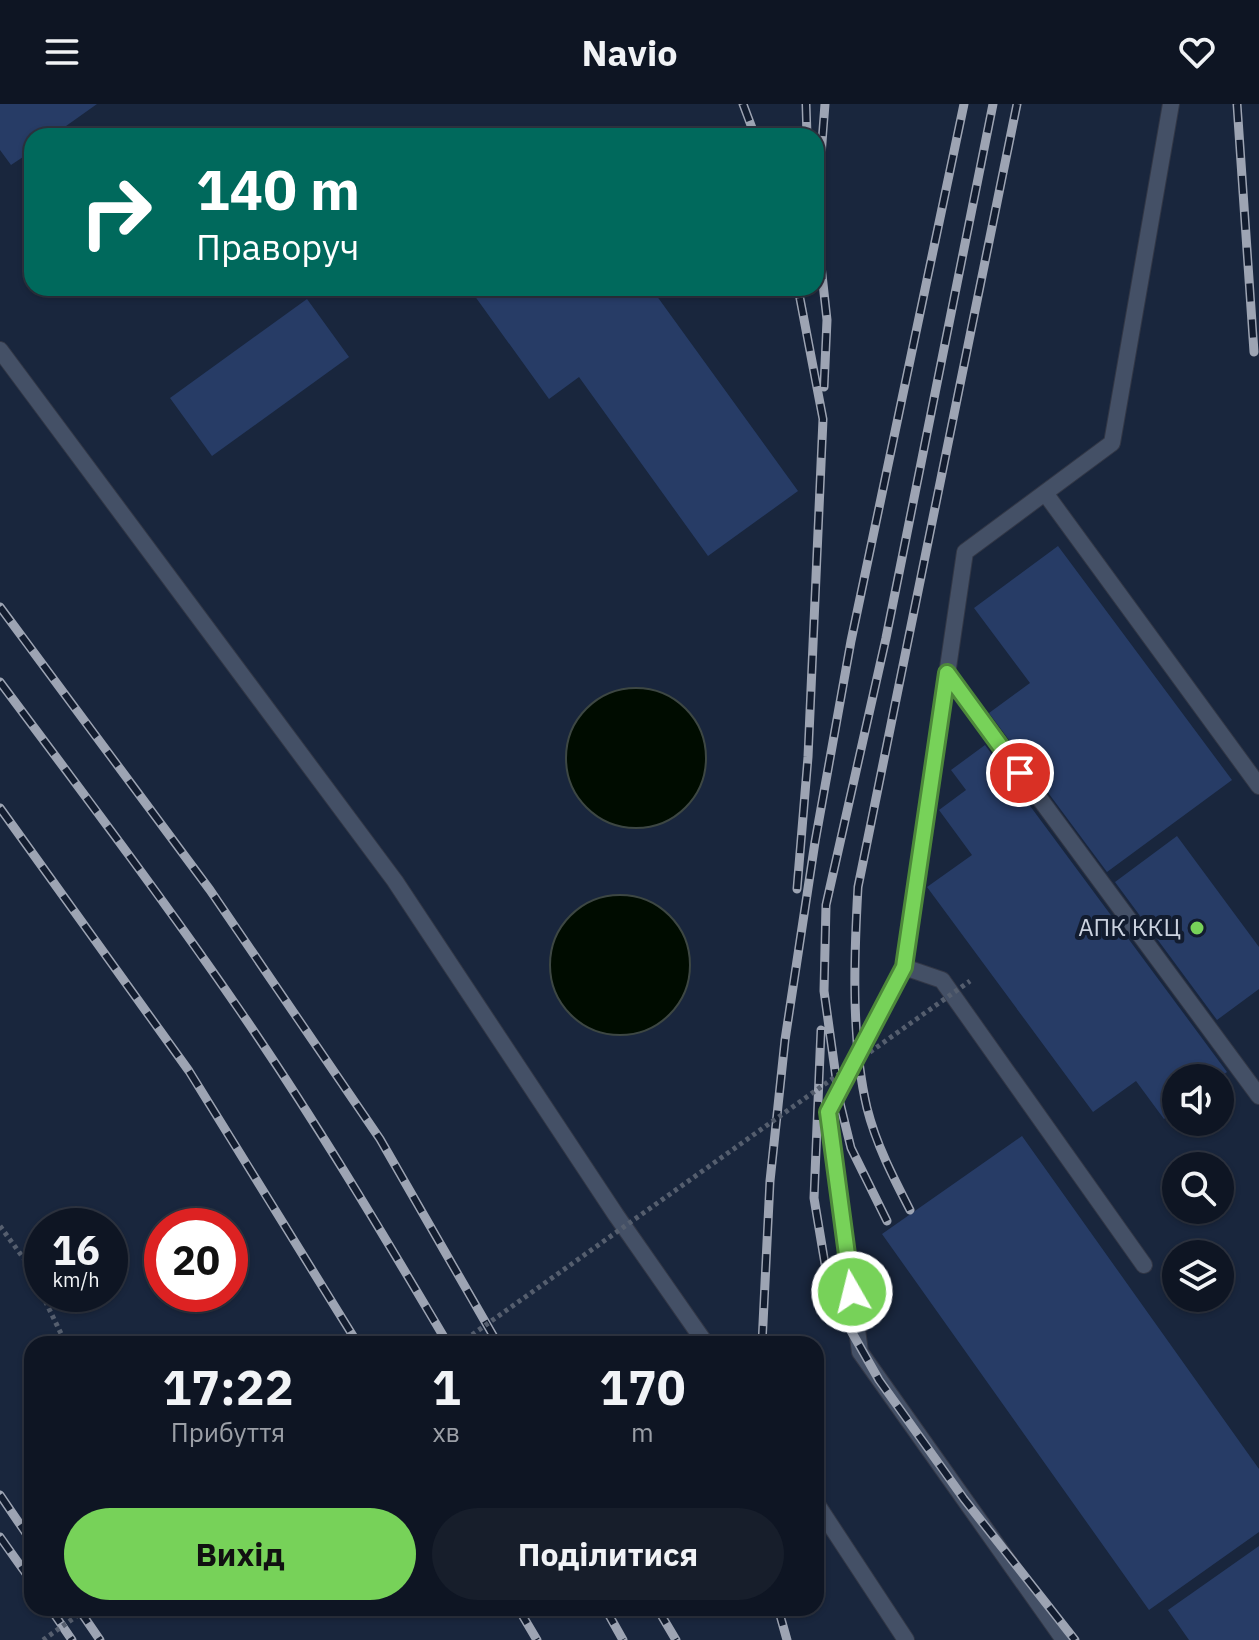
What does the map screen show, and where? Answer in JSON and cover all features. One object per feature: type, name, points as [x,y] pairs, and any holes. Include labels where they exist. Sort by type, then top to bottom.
[{"type":"lane","points":[[1064,1640],[860,1352],[828,1112],[904,967],[965,552],[1112,443],[1171,104]]},
{"type":"lane","points":[[0,350],[395,881],[616,1215],[700,1336]]},
{"type":"lane","points":[[1045,493],[1259,786]]},
{"type":"lane","points":[[947,673],[1259,1096]]},
{"type":"lane","points":[[904,967],[942,980],[1144,1265]]},
{"type":"lane","points":[[824,1515],[906,1640]]},
{"type":"path","points":[[470,1336],[970,981]]},
{"type":"path","points":[[0,1226],[27,1263],[62,1336]]},
{"type":"path","points":[[43,1640],[77,1616]]},
{"type":"shaded area","points":[[0,104],[1259,104],[1259,1640],[0,1640]]},
{"type":"shaded area","points":[[636,688],[663,693],[685,709],[701,731],[706,758],[701,785],[685,807],[663,823],[636,828],[609,823],[587,807],[571,785],[566,758],[571,731],[587,709],[609,693]]},
{"type":"shaded area","points":[[620,895],[647,900],[669,916],[685,938],[690,965],[685,992],[669,1014],[647,1030],[620,1035],[593,1030],[571,1014],[555,992],[550,965],[555,938],[571,916],[593,900]]},
{"type":"building","points":[[0,104],[97,104],[63,128],[24,128],[24,156],[11,165],[0,150]]},
{"type":"building","points":[[475,296],[657,296],[798,491],[708,556],[579,377],[549,399]]},
{"type":"building","points":[[307,299],[349,357],[212,456],[170,398]]},
{"type":"building","points":[[1058,546],[1232,780],[1107,872],[989,713],[1030,683],[974,608]]},
{"type":"building","points":[[985,745],[1221,1064],[1162,1064],[1162,1116],[1136,1081],[1093,1112],[927,887],[972,855],[939,810],[966,790],[951,770]]},
{"type":"building","points":[[1177,836],[1259,947],[1259,989],[1217,1020],[1115,882]]},
{"type":"building","points":[[1022,1136],[1259,1469],[1259,1532],[1149,1610],[882,1234]]},
{"type":"building","points":[[1259,1546],[1259,1640],[1189,1640],[1168,1610]]},
{"type":"railway","points":[[743,104],[752,128]]},
{"type":"railway","points":[[806,104],[807,128]]},
{"type":"railway","points":[[823,128],[825,104]]},
{"type":"railway","points":[[762,1336],[770,1181],[785,1040],[815,842],[851,641],[964,104]]},
{"type":"railway","points":[[887,1221],[851,1148],[839,1099],[824,991],[826,905],[886,638],[993,104]]},
{"type":"railway","points":[[910,1210],[875,1134],[862,1082],[855,998],[858,887],[1017,104]]},
{"type":"railway","points":[[1237,104],[1254,352]]},
{"type":"railway","points":[[824,293],[827,320],[824,387]]},
{"type":"railway","points":[[797,889],[808,757],[823,419],[800,296]]},
{"type":"railway","points":[[0,607],[210,890],[380,1139],[493,1336]]},
{"type":"railway","points":[[0,682],[149,883],[264,1046],[443,1336]]},
{"type":"railway","points":[[0,808],[189,1071],[353,1336]]},
{"type":"railway","points":[[821,1030],[814,1198],[830,1294],[879,1380],[964,1499],[1075,1640]]},
{"type":"railway","points":[[0,1495],[24,1530]]},
{"type":"railway","points":[[0,1537],[24,1571]]},
{"type":"railway","points":[[56,1616],[72,1640]]},
{"type":"railway","points":[[84,1616],[100,1640]]},
{"type":"railway","points":[[523,1616],[537,1640]]},
{"type":"railway","points":[[610,1616],[623,1640]]},
{"type":"railway","points":[[662,1616],[676,1640]]},
{"type":"railway","points":[[780,1616],[787,1640]]},
{"type":"place","name":"АПК ККЦ","points":[[1197,928]]},
{"type":"route","points":[[852,1292],[828,1112],[904,967],[947,673],[1020,773]]}]
